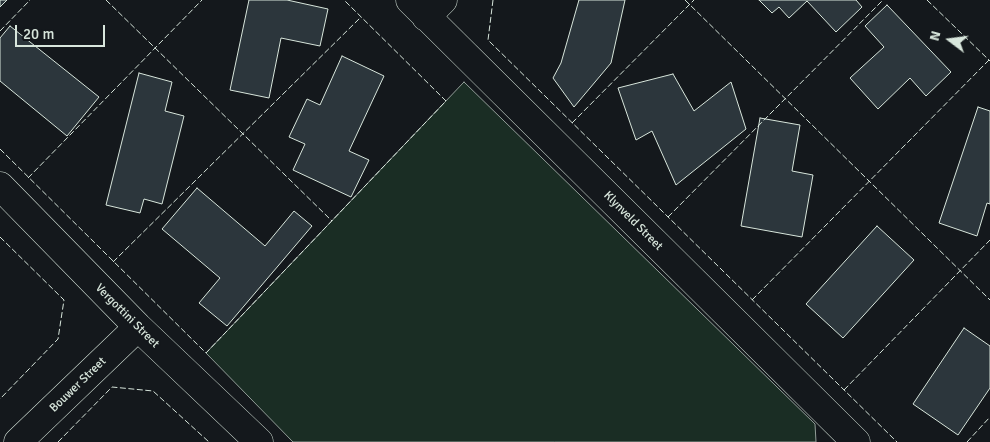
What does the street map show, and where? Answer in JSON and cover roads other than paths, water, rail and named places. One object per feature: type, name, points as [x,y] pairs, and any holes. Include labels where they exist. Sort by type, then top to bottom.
[{"type":"street","name":"Klynveld Street","points":[[426,5],[856,442]]},
{"type":"street","name":"Vergottini Street","points":[[0,186],[138,327],[259,442]]},
{"type":"street","name":"Bouwer Street","points":[[18,442],[138,327]]}]
